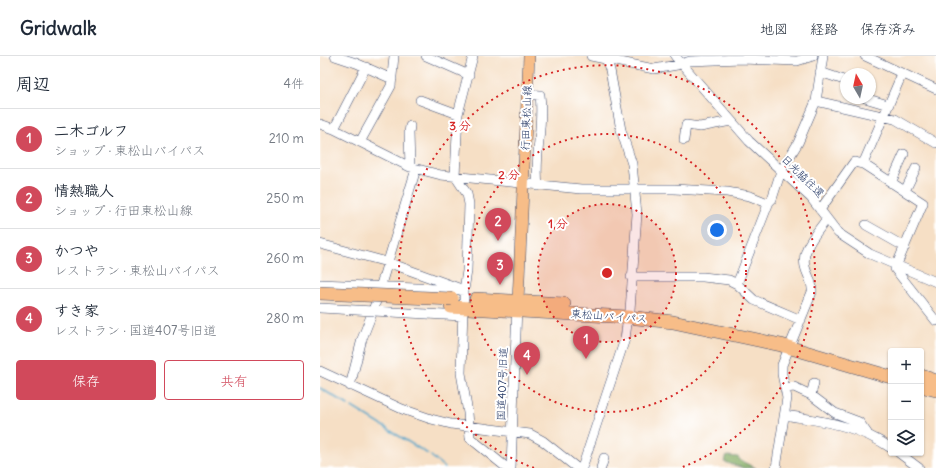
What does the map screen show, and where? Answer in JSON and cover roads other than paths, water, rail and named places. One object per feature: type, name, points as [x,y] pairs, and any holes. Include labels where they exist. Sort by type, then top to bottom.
[{"type":"highway","name":"東松山バイパス","points":[[320,293],[629,313],[716,322],[791,343],[888,366]]},
{"type":"highway","name":"東松山バイパス","points":[[320,300],[459,303]]},
{"type":"highway","name":"東松山バイパス","points":[[791,343],[888,376]]},
{"type":"highway","points":[[924,377],[936,381]]},
{"type":"highway","points":[[924,387],[936,390]]},
{"type":"main road","name":"行田東松山線","points":[[517,306],[529,56]]},
{"type":"street","points":[[360,142],[391,86],[394,56]]},
{"type":"street","points":[[426,56],[469,75]]},
{"type":"street","points":[[473,56],[458,114],[455,176],[467,194],[469,204],[467,271],[459,303],[461,373],[470,438],[507,468]]},
{"type":"street","points":[[591,56],[654,69],[690,61],[741,59],[797,61],[813,56]]},
{"type":"street","name":"日光脇往還","points":[[675,56],[731,121],[781,171],[811,198],[826,220],[838,233],[851,243],[896,265],[936,282]]},
{"type":"street","points":[[737,284],[761,219],[772,199],[781,171],[798,143],[816,100],[823,56]]},
{"type":"street","points":[[865,56],[936,89]]},
{"type":"street","points":[[340,57],[392,79]]},
{"type":"street","points":[[582,468],[624,339],[629,313],[637,214],[633,189],[632,164],[621,130],[606,58]]},
{"type":"street","points":[[334,129],[366,67]]},
{"type":"street","points":[[820,72],[840,79]]},
{"type":"street","points":[[863,164],[902,74]]},
{"type":"street","points":[[528,94],[539,95],[541,102],[538,186]]},
{"type":"street","points":[[420,100],[458,114]]},
{"type":"street","points":[[816,100],[895,119],[936,143]]},
{"type":"street","points":[[876,101],[888,105]]},
{"type":"street","points":[[684,140],[686,125],[700,127],[731,121]]},
{"type":"street","points":[[320,124],[334,129],[413,168],[455,176],[524,185],[581,189],[727,192],[750,196],[765,202],[769,202]]},
{"type":"street","points":[[350,386],[362,339],[373,311],[413,168],[409,133],[410,126]]},
{"type":"street","points":[[891,183],[904,154]]},
{"type":"street","points":[[820,210],[854,162],[863,164],[923,203],[895,269],[936,321]]},
{"type":"street","points":[[905,191],[916,168]]},
{"type":"street","points":[[776,468],[787,398],[782,369],[812,288],[804,262],[805,253],[810,241],[826,220]]},
{"type":"street","points":[[866,225],[905,247]]},
{"type":"street","points":[[320,244],[387,262],[459,303]]},
{"type":"street","points":[[631,277],[703,277],[729,280],[737,284],[754,300],[800,320]]},
{"type":"street","points":[[320,284],[379,287],[459,303]]},
{"type":"street","points":[[320,308],[373,311],[459,303]]},
{"type":"street","name":"国道407号旧道","points":[[511,468],[517,306]]},
{"type":"street","points":[[320,371],[416,415],[469,426],[512,431],[537,437],[577,468]]},
{"type":"street","points":[[811,395],[814,383]]},
{"type":"street","points":[[786,388],[794,387],[811,395],[835,413],[859,422],[867,433]]},
{"type":"street","points":[[785,415],[854,428],[867,433],[888,446]]},
{"type":"street","points":[[903,456],[920,468]]},
{"type":"street","points":[[601,468],[604,458]]},
{"type":"waterway","points":[[320,388],[348,405]]},
{"type":"waterway","points":[[352,407],[428,454]]},
{"type":"waterway","points":[[431,456],[445,468]]},
{"type":"place","name":"情熱職人","points":[[498,241]]},
{"type":"place","name":"かつや","points":[[500,285]]},
{"type":"place","name":"二木ゴルフ","points":[[586,359]]},
{"type":"place","name":"すき家","points":[[527,375]]}]
